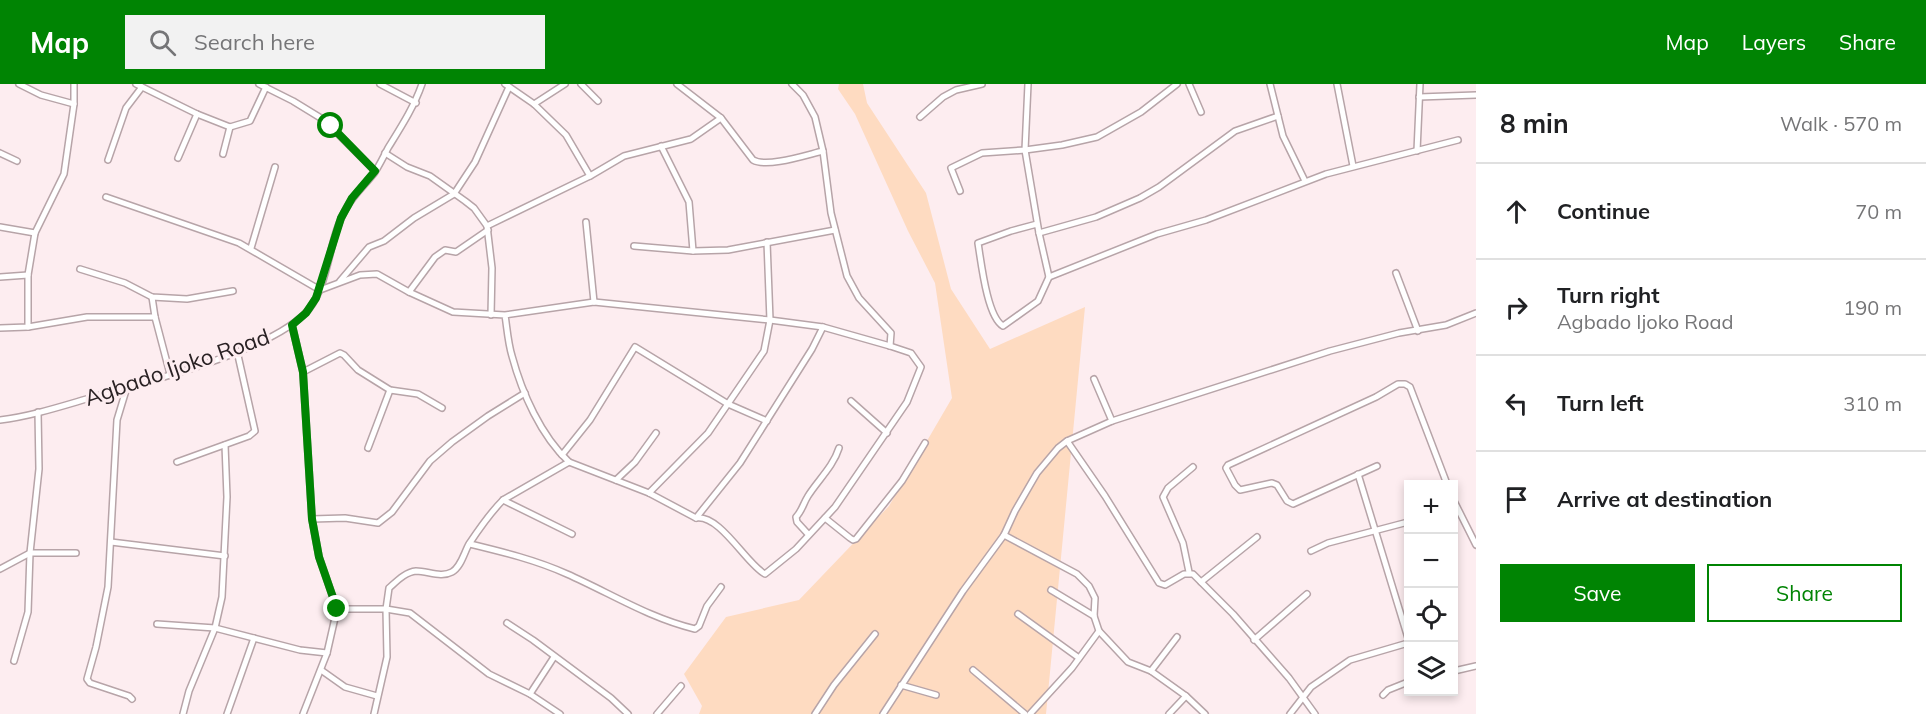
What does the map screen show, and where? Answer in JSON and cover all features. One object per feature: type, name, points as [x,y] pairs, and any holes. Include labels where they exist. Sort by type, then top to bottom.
[{"type":"street","points":[[19,84],[41,95],[74,104]]},
{"type":"street","points":[[28,327],[28,275],[35,233],[64,174],[74,104],[74,84]]},
{"type":"street","points":[[259,84],[324,120],[375,171]]},
{"type":"street","points":[[380,84],[416,103]]},
{"type":"street","name":"Agbado Ijoko Road","points":[[0,420],[38,412],[170,374],[237,351],[292,325],[311,306],[320,290],[341,218],[352,198],[375,171],[416,103],[422,84]]},
{"type":"street","points":[[534,104],[566,84]]},
{"type":"street","points":[[581,84],[598,101]]},
{"type":"street","points":[[677,84],[721,118],[753,160],[758,163],[823,151]]},
{"type":"street","points":[[792,84],[803,95],[815,117],[823,151],[835,230],[850,284],[859,298],[891,333],[890,345]]},
{"type":"street","points":[[920,117],[956,90],[982,84]]},
{"type":"street","points":[[1028,84],[1025,150],[1037,224],[1049,277],[1038,301],[1003,326],[996,321],[984,279],[978,243],[1037,224]]},
{"type":"street","points":[[960,191],[951,168],[982,153],[1082,142],[1141,112],[1177,84]]},
{"type":"street","points":[[1189,84],[1201,112]]},
{"type":"street","points":[[1270,84],[1282,136],[1305,181]]},
{"type":"street","points":[[1337,84],[1353,166]]},
{"type":"street","points":[[1417,151],[1420,84]]},
{"type":"street","points":[[339,283],[369,247],[384,241],[414,218],[454,194],[475,162],[507,85],[534,104],[566,135],[590,176]]},
{"type":"street","points":[[108,160],[126,108],[139,86],[197,114],[231,127],[250,121],[266,87]]},
{"type":"street","points":[[1419,97],[1476,95]]},
{"type":"street","points":[[178,158],[197,114]]},
{"type":"street","points":[[1039,232],[1096,217],[1140,198],[1159,187],[1235,131],[1278,116]]},
{"type":"street","points":[[409,292],[435,257],[445,250],[456,252],[487,228],[590,176],[624,156],[691,139],[721,118]]},
{"type":"street","points":[[223,154],[231,127]]},
{"type":"street","points":[[1049,277],[1157,234],[1227,213],[1305,181],[1353,166],[1458,140]]},
{"type":"street","points":[[661,146],[689,202],[693,251]]},
{"type":"street","points":[[0,153],[17,162]]},
{"type":"street","points":[[385,153],[407,168],[430,176],[474,208],[487,228],[492,268],[491,315]]},
{"type":"street","points":[[251,248],[275,167]]},
{"type":"street","points":[[106,197],[251,248],[320,290],[360,275],[377,274],[453,312],[505,315],[594,302],[770,320],[823,327],[890,345],[911,353],[921,367],[907,402],[825,518],[796,549],[765,574],[757,570],[739,547],[710,521],[696,518],[649,493],[569,462],[541,424],[525,393],[512,356],[505,315]]},
{"type":"street","points":[[586,222],[594,302]]},
{"type":"street","points":[[0,227],[35,233]]},
{"type":"street","points":[[634,246],[693,251],[728,250],[835,230]]},
{"type":"street","points":[[649,493],[700,443],[764,351],[770,320],[767,242]]},
{"type":"street","points":[[80,268],[125,283],[152,297],[187,299],[233,291]]},
{"type":"street","points":[[1396,273],[1418,331]]},
{"type":"street","points":[[0,277],[28,275]]},
{"type":"street","points":[[152,297],[154,317],[170,374]]},
{"type":"street","points":[[883,714],[963,591],[1004,534],[1037,473],[1058,447],[1112,422],[1361,341],[1446,325],[1476,313]]},
{"type":"street","points":[[0,328],[28,327],[87,317],[154,317]]},
{"type":"street","points":[[292,325],[303,372],[312,519],[319,557],[337,609],[327,652],[303,714]]},
{"type":"street","points":[[696,518],[736,469],[812,349],[823,327]]},
{"type":"street","points":[[562,455],[590,420],[635,347],[728,404],[767,420]]},
{"type":"street","points":[[177,462],[249,436],[255,431],[237,351]]},
{"type":"street","points":[[303,372],[340,353],[358,370],[390,390],[418,394],[442,408]]},
{"type":"street","points":[[1094,379],[1112,422]]},
{"type":"street","points":[[1377,466],[1293,504],[1287,501],[1277,485],[1272,483],[1240,490],[1226,468],[1275,442],[1376,397],[1398,384],[1405,384],[1410,387],[1445,480]]},
{"type":"street","points":[[127,387],[117,420],[106,598],[87,679],[90,683],[132,699]]},
{"type":"street","points":[[368,448],[390,390]]},
{"type":"street","points":[[312,519],[345,518],[378,523],[397,506],[430,461],[488,416],[525,393]]},
{"type":"street","points":[[851,401],[887,433]]},
{"type":"street","points":[[14,661],[27,612],[30,553],[39,469],[38,412]]},
{"type":"street","points":[[616,480],[635,462],[656,433]]},
{"type":"street","points":[[1067,441],[1160,582],[1165,585],[1171,583],[1189,572]]},
{"type":"street","points":[[825,518],[850,538],[856,539],[902,481],[925,443]]},
{"type":"street","points":[[183,714],[189,691],[215,628],[222,597],[227,497],[225,445]]},
{"type":"street","points":[[808,534],[797,522],[796,517],[802,511],[806,498],[836,458],[839,448]]},
{"type":"street","points":[[374,714],[387,657],[386,609],[389,588],[404,575],[414,571],[450,573],[457,568],[470,544],[494,509],[503,500],[569,462]]},
{"type":"street","points":[[1193,467],[1168,488],[1163,497],[1183,543],[1189,572],[1233,614],[1289,678],[1315,714]]},
{"type":"street","points":[[1358,474],[1404,624]]},
{"type":"street","points":[[503,500],[573,534]]},
{"type":"street","points":[[1458,516],[1476,545]]},
{"type":"street","points":[[1311,551],[1328,543],[1404,523]]},
{"type":"street","points":[[1004,534],[1077,574],[1089,586],[1095,598],[1094,616],[1099,631],[1128,662],[1151,670],[1186,696],[1205,714]]},
{"type":"street","points":[[1201,582],[1257,537]]},
{"type":"street","points":[[111,542],[225,556]]},
{"type":"street","points":[[470,544],[521,556],[566,573],[650,615],[695,629],[699,627],[710,602],[721,587]]},
{"type":"street","points":[[0,569],[30,553],[76,553]]},
{"type":"street","points":[[1051,590],[1094,616]]},
{"type":"street","points":[[1254,640],[1307,594]]},
{"type":"street","points":[[337,609],[386,609],[410,613],[489,674],[530,694],[560,714]]},
{"type":"street","points":[[1018,614],[1079,658]]},
{"type":"street","points":[[507,623],[533,639],[611,698],[628,714]]},
{"type":"street","points":[[157,624],[215,628],[300,650],[327,652]]},
{"type":"street","points":[[1029,714],[1079,658],[1099,631]]},
{"type":"street","points":[[815,714],[834,685],[875,633]]},
{"type":"street","points":[[1151,670],[1177,637]]},
{"type":"street","points":[[226,714],[254,638]]},
{"type":"street","points":[[1290,714],[1311,687],[1350,660],[1404,644]]},
{"type":"street","points":[[530,694],[554,657]]},
{"type":"street","points":[[1458,670],[1476,666]]},
{"type":"street","points":[[321,670],[345,687],[377,696]]},
{"type":"street","points":[[973,670],[1025,714]]},
{"type":"street","points":[[1383,695],[1388,690],[1404,684]]},
{"type":"street","points":[[901,685],[936,695]]},
{"type":"street","points":[[657,714],[681,686]]},
{"type":"street","points":[[1169,714],[1186,696]]},
{"type":"shaded area","points":[[839,84],[863,84],[867,103],[926,193],[951,289],[990,349],[1085,307],[1046,714],[699,714],[702,706],[684,674],[726,617],[799,600],[889,506],[952,398],[935,283],[908,231],[855,114],[838,89]]},
{"type":"route","points":[[331,126],[375,171],[352,198],[341,218],[316,298],[306,313],[292,325],[303,372],[312,519],[319,557],[337,609]]}]
